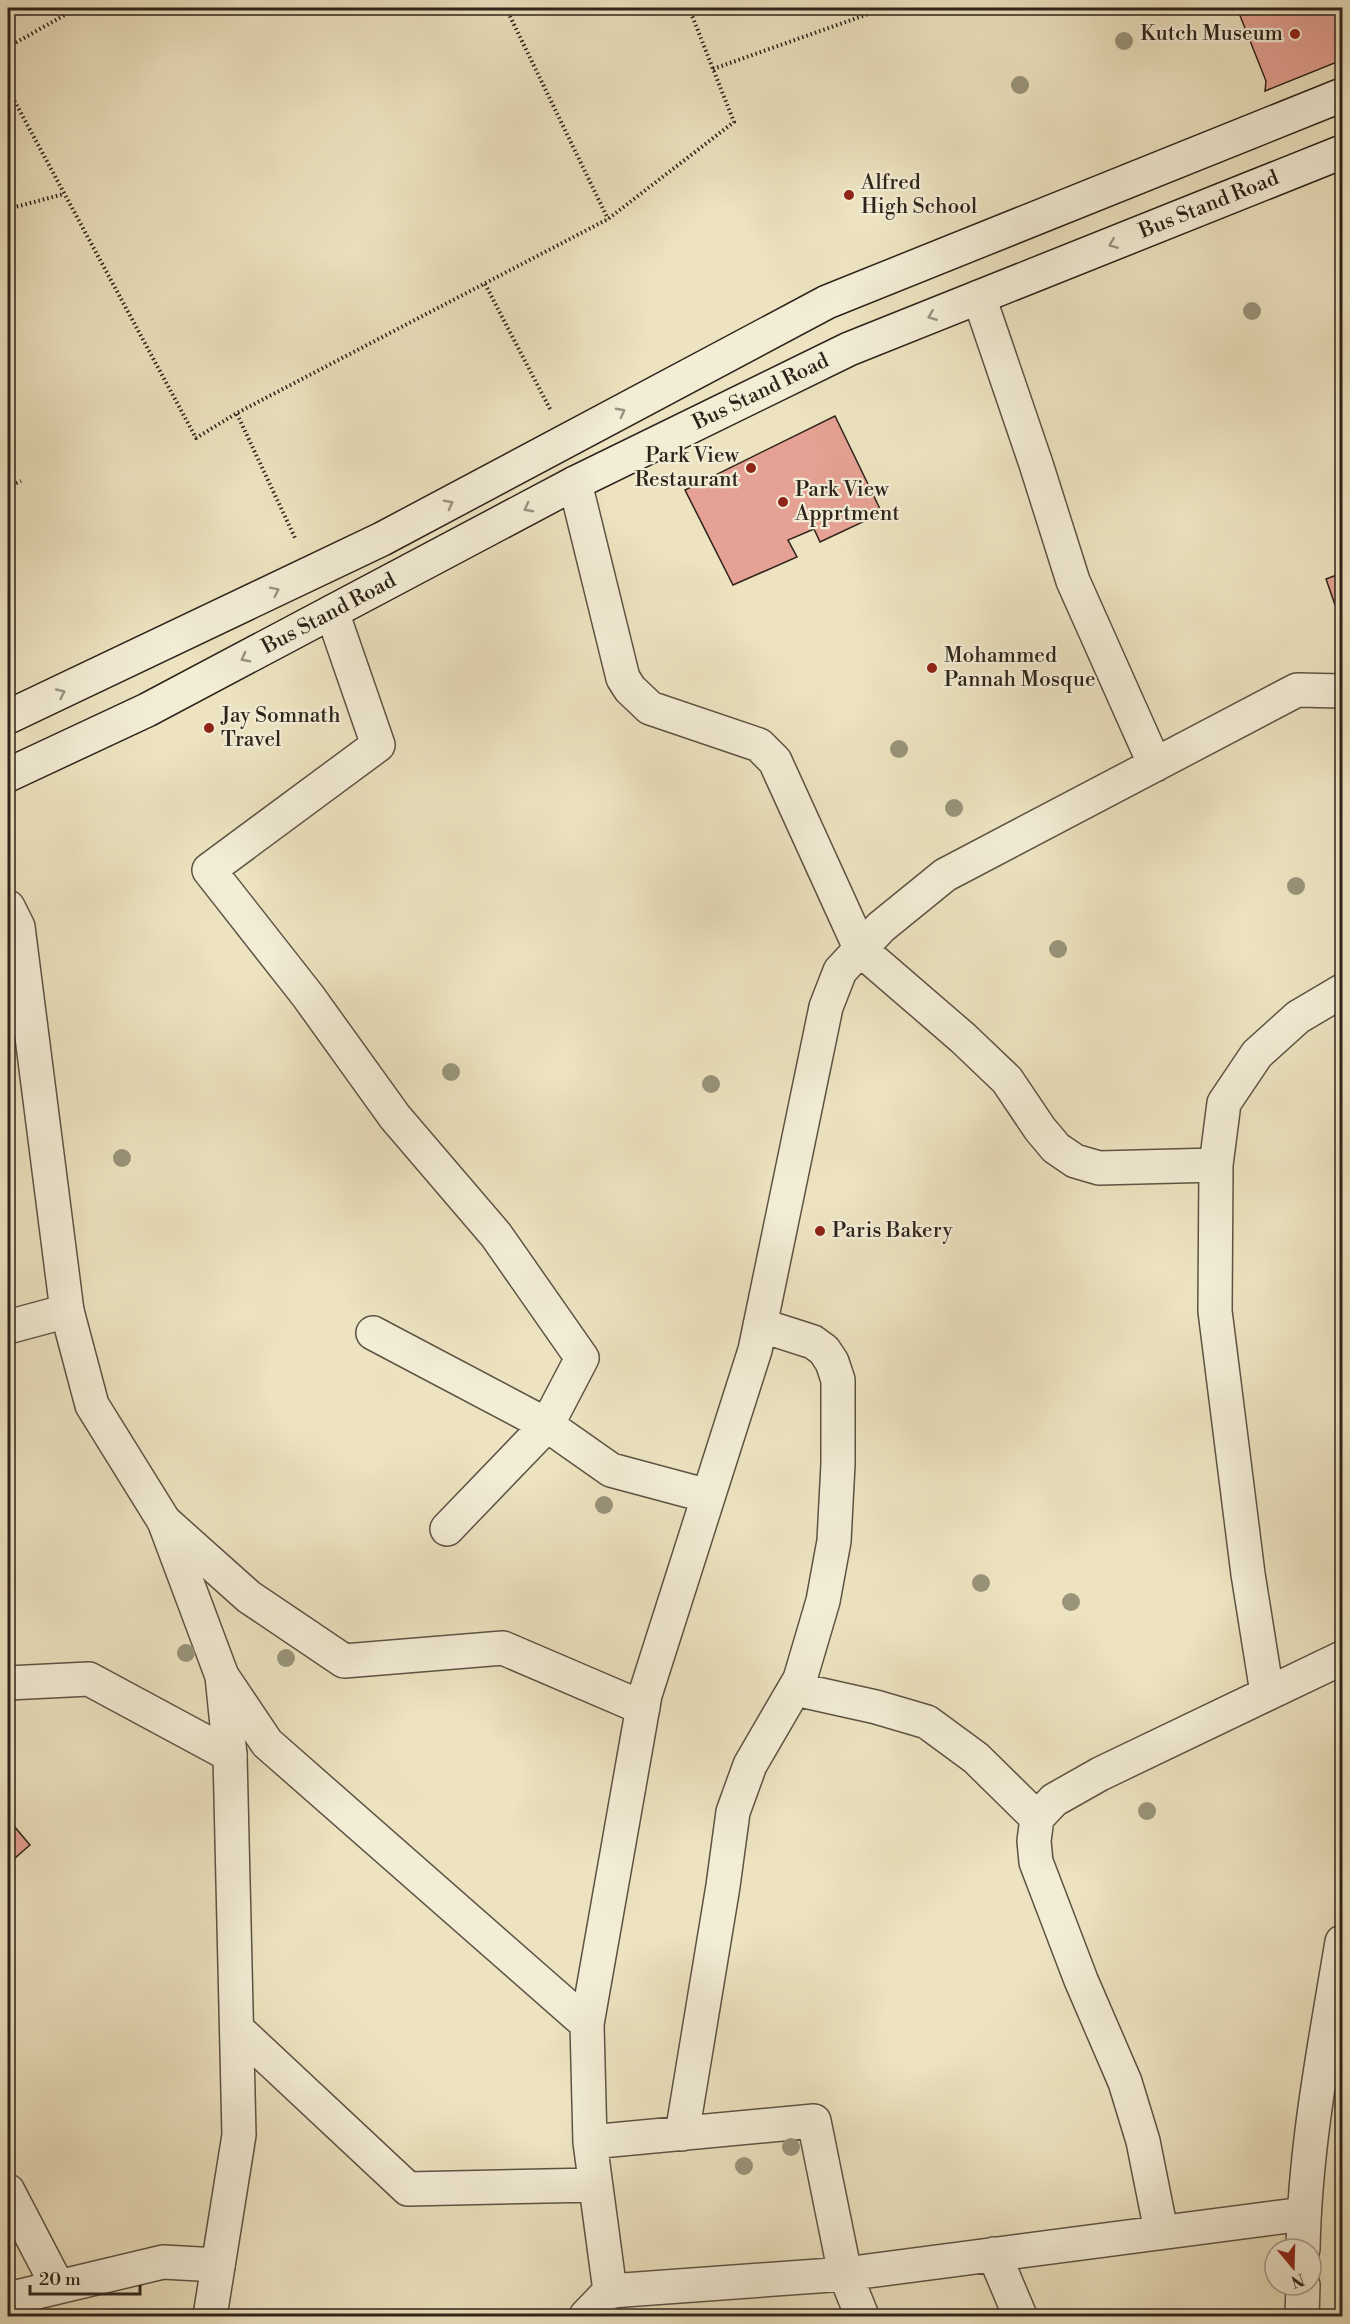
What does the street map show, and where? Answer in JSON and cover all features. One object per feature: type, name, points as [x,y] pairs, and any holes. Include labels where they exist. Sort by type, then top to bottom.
[{"type":"street","name":"Bus Stand Road","points":[[8,717],[382,539],[827,302],[1342,95]]},
{"type":"street","name":"Bus Stand Road","points":[[8,775],[147,710],[575,483],[849,349],[1342,152]]},
{"type":"street","points":[[979,297],[1073,581],[1155,765]]},
{"type":"street","points":[[575,483],[623,678],[630,689],[650,708],[759,745],[775,761],[861,950],[963,1038],[1007,1080],[1040,1130],[1056,1148],[1075,1161],[1099,1168],[1216,1165]]},
{"type":"street","points":[[332,612],[378,745],[209,870],[308,996],[394,1117],[496,1235],[582,1358],[546,1425],[447,1529]]},
{"type":"street","points":[[610,2291],[590,2142],[587,2024],[645,1695],[755,1350],[826,1006],[840,972],[881,927],[945,876],[1297,690],[1342,691]]},
{"type":"street","points":[[8,907],[18,927],[64,1269],[67,1311],[92,1405],[164,1521],[222,1676],[267,1743],[587,2024]]},
{"type":"street","points":[[1267,1693],[1248,1574],[1215,1311],[1216,1165],[1224,1103],[1257,1054],[1298,1017],[1342,991]]},
{"type":"street","points":[[8,1327],[67,1311]]},
{"type":"street","points":[[682,2134],[733,1812],[750,1764],[800,1679],[823,1601],[834,1541],[838,1464],[838,1380],[832,1362],[824,1350],[813,1342],[760,1325]]},
{"type":"street","points":[[373,1333],[546,1425],[611,1470],[708,1496]]},
{"type":"street","points":[[164,1521],[249,1597],[344,1661],[503,1648],[643,1708]]},
{"type":"street","points":[[1161,2232],[1143,2141],[1125,2082],[1081,1980],[1036,1862],[1034,1841],[1037,1818],[1054,1800],[1100,1774],[1342,1658]]},
{"type":"street","points":[[210,2316],[239,2135],[230,1755],[222,1676]]},
{"type":"street","points":[[8,1683],[89,1679],[230,1755]]},
{"type":"street","points":[[795,1689],[876,1707],[927,1722],[976,1758],[1037,1818]]},
{"type":"street","points":[[1303,2237],[1312,2125],[1342,1942]]},
{"type":"street","points":[[237,2029],[408,2189],[595,2185]]},
{"type":"street","points":[[590,2142],[814,2121],[845,2274],[862,2316]]},
{"type":"street","points":[[8,2191],[58,2287]]},
{"type":"street","points":[[586,2316],[610,2291],[845,2274],[1304,2214]]},
{"type":"street","points":[[994,2254],[1020,2316]]},
{"type":"street","points":[[8,2299],[163,2262],[218,2265]]},
{"type":"street","points":[[1302,2316],[1303,2297]]},
{"type":"path","points":[[8,46],[77,8]]},
{"type":"path","points":[[506,8],[608,219]]},
{"type":"path","points":[[8,89],[196,438],[237,414],[608,219],[734,122],[689,8]]},
{"type":"path","points":[[713,69],[874,12],[873,8]]},
{"type":"path","points":[[8,209],[64,194]]},
{"type":"path","points":[[485,284],[566,441]]},
{"type":"path","points":[[237,414],[311,573]]},
{"type":"path","points":[[8,487],[21,481]]},
{"type":"building","name":"Kutch Museum","points":[[1237,8],[1342,8],[1342,60],[1265,91],[1266,81]]},
{"type":"building","name":"Park View Apprtment","points":[[835,416],[882,513],[820,542],[814,529],[788,540],[797,557],[733,585],[685,490]]},
{"type":"building","points":[[1342,573],[1342,625],[1326,579]]},
{"type":"building","points":[[8,1819],[30,1845],[8,1864]]},
{"type":"place","name":"Kutch Museum","points":[[1295,34]]},
{"type":"place","name":"Alfred High School","points":[[849,195]]},
{"type":"place","name":"Park View Restaurant","points":[[751,468]]},
{"type":"place","name":"Park View Apprtment","points":[[783,502]]},
{"type":"place","name":"Mohammed Pannah Mosque","points":[[932,668]]},
{"type":"place","name":"Jay Somnath Travel","points":[[209,728]]},
{"type":"place","name":"Paris Bakery","points":[[820,1231]]}]
